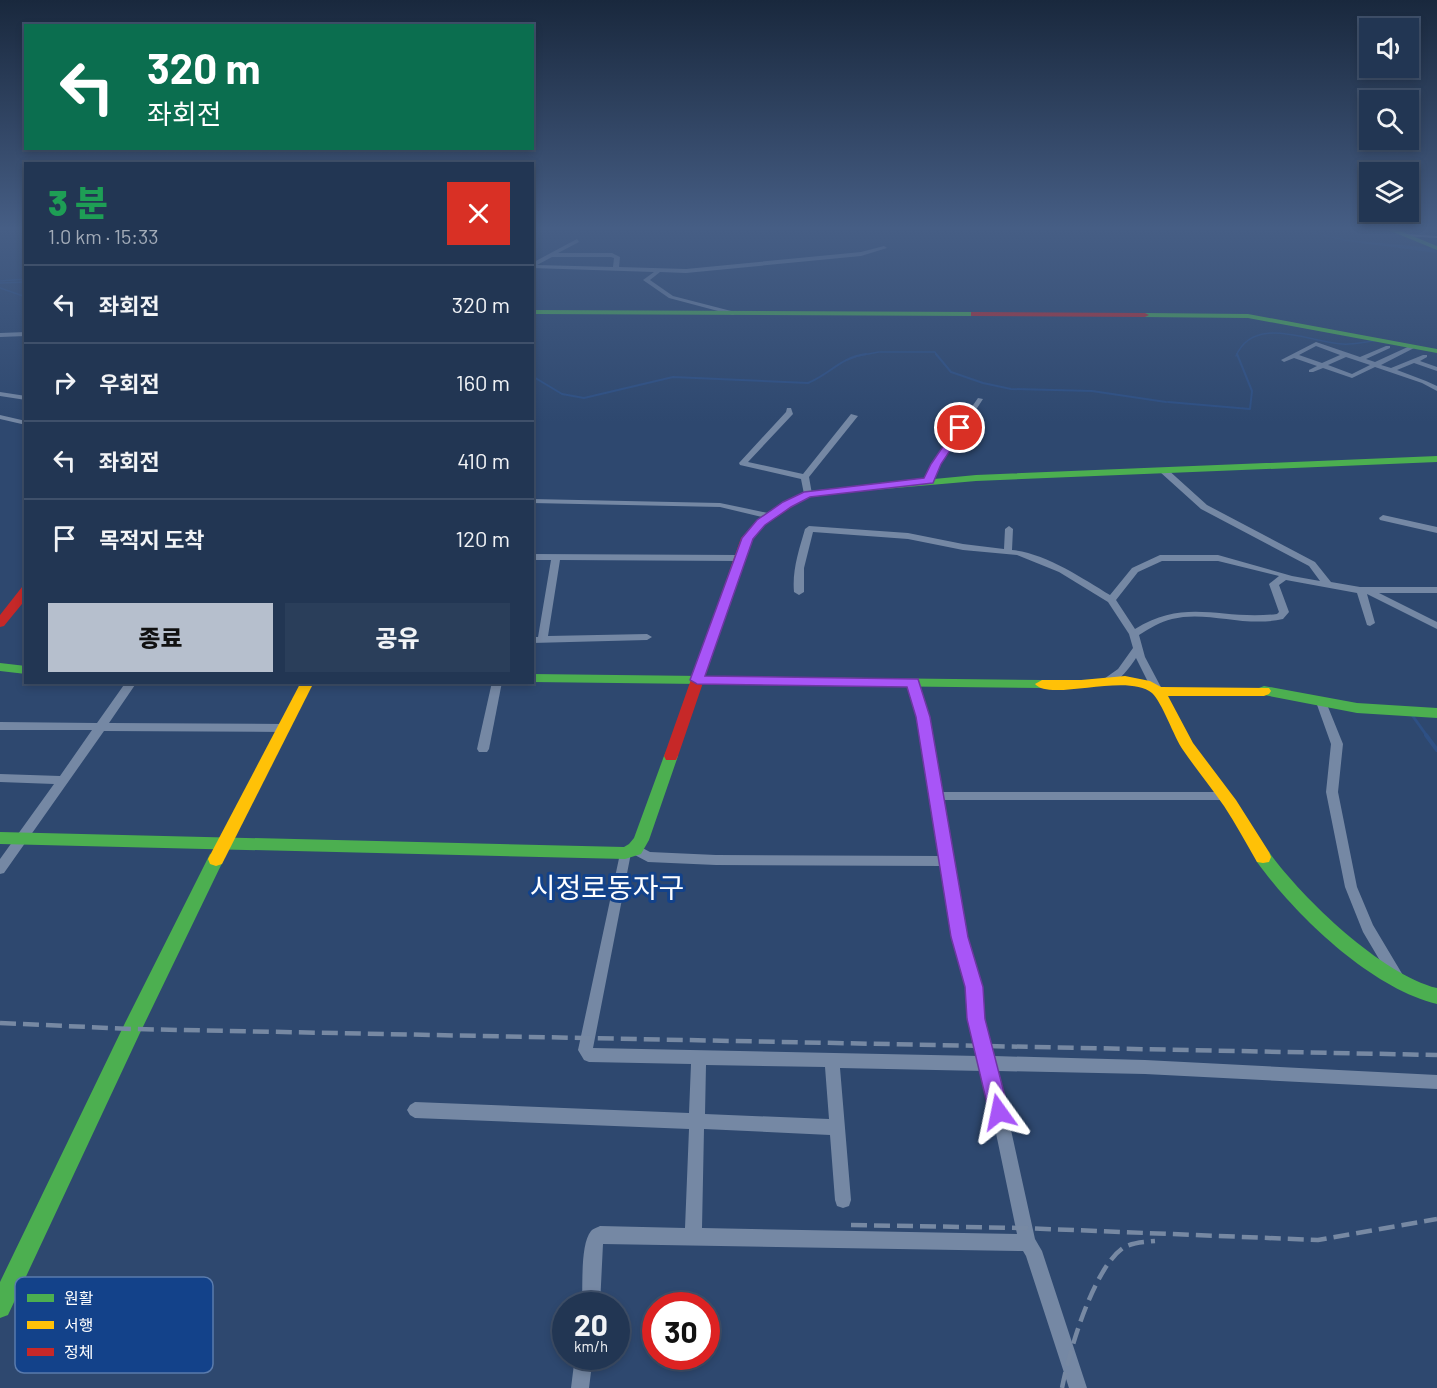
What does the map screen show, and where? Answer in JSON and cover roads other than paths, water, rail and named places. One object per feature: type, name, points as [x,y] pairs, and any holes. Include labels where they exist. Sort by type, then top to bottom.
[{"type":"street","points":[[666,294],[733,313]]},
{"type":"street","points":[[534,312],[1248,316],[1414,346],[1431,354]]},
{"type":"street","points":[[0,335],[24,334]]},
{"type":"street","points":[[1284,360],[1316,344],[1378,364],[1437,389]]},
{"type":"street","points":[[1293,355],[1352,376],[1414,346]]},
{"type":"street","points":[[1361,359],[1388,347]]},
{"type":"street","points":[[1311,370],[1347,354]]},
{"type":"street","points":[[1393,370],[1431,354]]},
{"type":"street","points":[[1414,361],[1437,369]]},
{"type":"street","points":[[0,394],[24,398]]},
{"type":"street","points":[[0,400],[10,395]]},
{"type":"street","points":[[929,481],[929,476],[936,464],[980,399]]},
{"type":"street","points":[[789,410],[790,412],[743,463],[805,477]]},
{"type":"street","points":[[808,494],[805,477],[854,416]]},
{"type":"street","points":[[0,417],[24,423]]},
{"type":"street","points":[[1437,459],[929,481],[808,494],[770,516],[747,538],[641,840],[630,851],[585,1050],[589,1055],[598,1056],[1145,1067],[1437,1082]]},
{"type":"street","points":[[1163,470],[1204,507],[1312,564],[1327,583]]},
{"type":"street","points":[[534,501],[720,505],[770,516]]},
{"type":"street","points":[[1383,518],[1437,530]]},
{"type":"street","points":[[799,592],[797,573],[811,528],[908,536],[963,547],[1008,550],[1049,564],[1111,600],[1134,634],[1137,649],[1150,681],[1158,691],[1188,746],[1226,796],[1274,873],[1310,913],[1336,936],[1400,982],[1421,993],[1437,996]]},
{"type":"street","points":[[1008,550],[1010,529]]},
{"type":"street","points":[[534,557],[740,558]]},
{"type":"street","points":[[556,558],[538,639],[647,637]]},
{"type":"street","points":[[1111,600],[1135,570],[1160,558],[1218,558],[1290,576],[1361,590],[1387,599],[1437,626]]},
{"type":"street","points":[[1134,634],[1158,621],[1183,613],[1234,618],[1280,618],[1284,612],[1274,584],[1280,578],[1290,576]]},
{"type":"street","points":[[1361,590],[1437,590]]},
{"type":"street","points":[[1361,590],[1370,623]]},
{"type":"street","points":[[0,623],[24,593]]},
{"type":"street","points":[[1104,683],[1122,671],[1137,649]]},
{"type":"street","points":[[0,667],[24,670]]},
{"type":"street","points":[[534,678],[1104,683],[1135,681],[1158,691],[1191,693],[1259,690],[1357,708],[1437,713]]},
{"type":"street","points":[[913,682],[923,717],[960,937],[974,987],[976,1019],[989,1065],[1027,1243],[1033,1251],[1078,1388]]},
{"type":"street","points":[[0,869],[131,684]]},
{"type":"street","points":[[0,1307],[132,1029],[223,845],[307,684]]},
{"type":"street","points":[[483,749],[496,684]]},
{"type":"street","points":[[1321,702],[1338,744],[1332,792],[1351,887],[1368,928],[1400,982]]},
{"type":"street","points":[[0,726],[285,729]]},
{"type":"street","points":[[0,778],[63,780]]},
{"type":"street","points":[[935,796],[1226,796]]},
{"type":"street","points":[[0,838],[223,845],[630,851],[648,857],[716,860],[946,861]]},
{"type":"street","points":[[693,1238],[699,1057]]},
{"type":"street","points":[[832,1060],[843,1200]]},
{"type":"street","points":[[415,1110],[837,1127]]},
{"type":"street","points":[[592,1292],[594,1244],[600,1235],[1027,1243]]},
{"type":"street","points":[[579,1388],[582,1370]]},
{"type":"waterway","points":[[17,294],[24,296]]},
{"type":"waterway","points":[[1237,354],[1244,343],[1256,336],[1269,333],[1342,344],[1374,341]]},
{"type":"waterway","points":[[857,356],[879,352]]},
{"type":"waterway","points":[[880,352],[935,352],[936,354]]},
{"type":"waterway","points":[[857,356],[866,354]]},
{"type":"waterway","points":[[936,354],[951,372],[983,383],[1011,389],[1092,391],[1166,402]]},
{"type":"waterway","points":[[1168,402],[1250,409],[1252,391],[1237,354]]},
{"type":"waterway","points":[[534,377],[562,394],[584,398],[673,377],[808,383],[842,362],[857,356]]},
{"type":"waterway","points":[[1412,715],[1427,736]]},
{"type":"waterway","points":[[1426,735],[1437,750]]},
{"type":"railway","points":[[0,1023],[132,1029],[1437,1055]]},
{"type":"railway","points":[[851,1225],[1023,1228],[1318,1240],[1437,1219]]},
{"type":"railway","points":[[1062,1388],[1076,1333],[1092,1292],[1102,1274],[1123,1248],[1135,1243],[1155,1241]]},
{"type":"district","name":"시정로동자구","points":[[607,887]]}]
